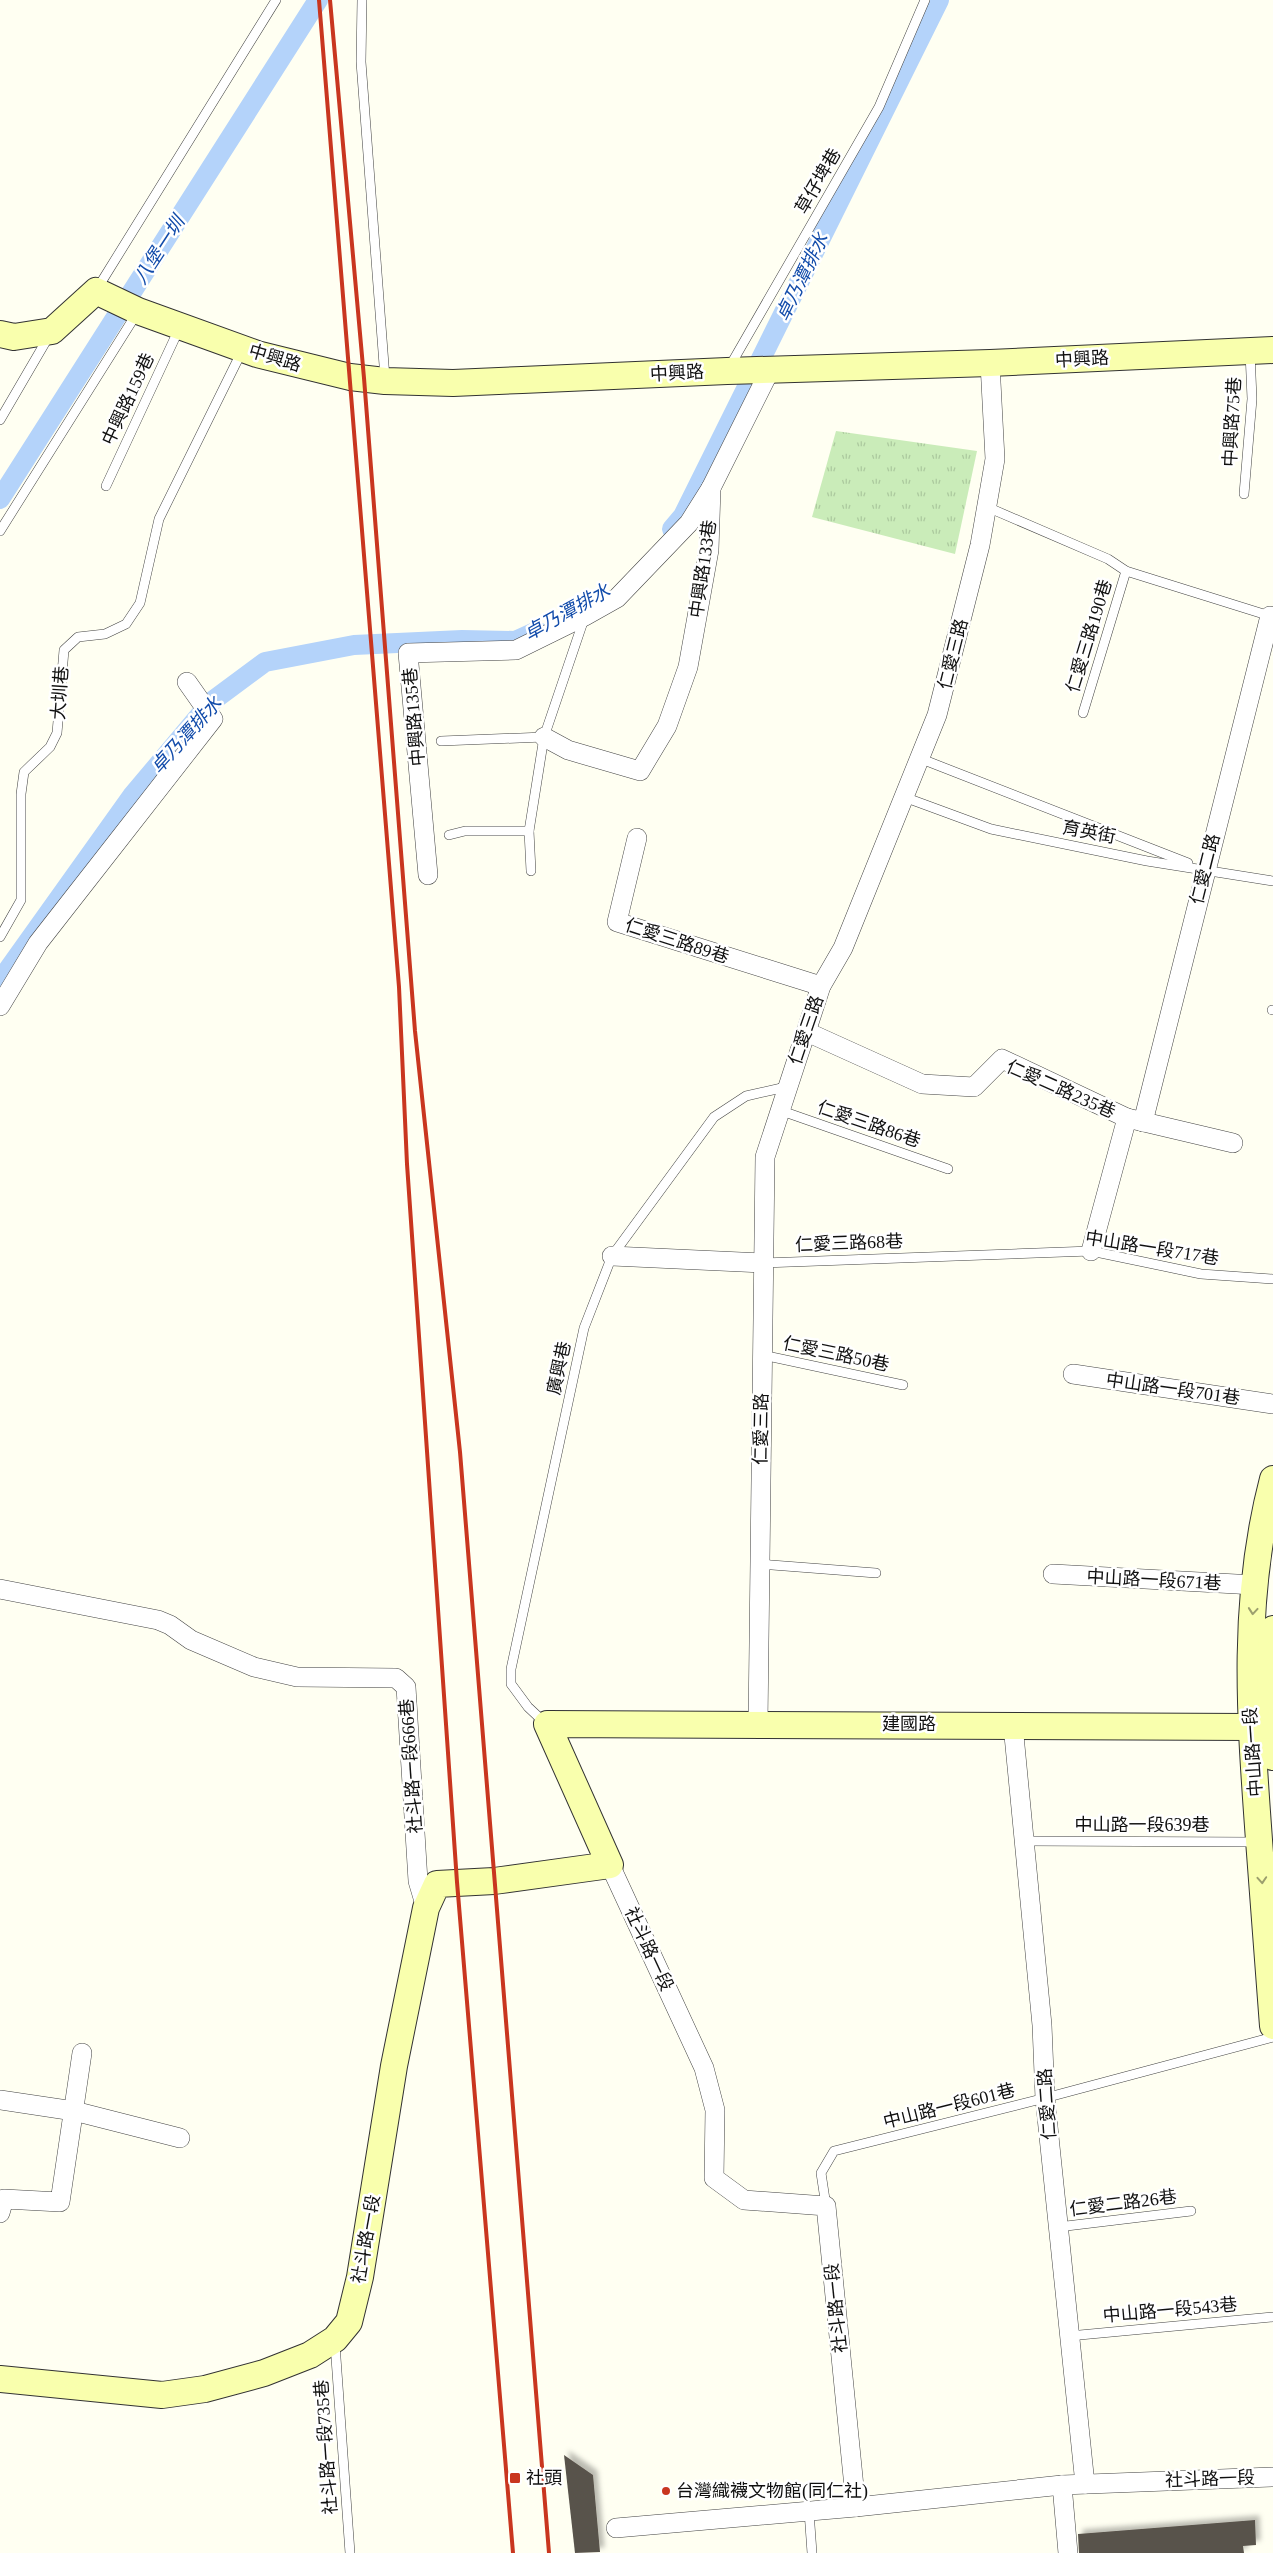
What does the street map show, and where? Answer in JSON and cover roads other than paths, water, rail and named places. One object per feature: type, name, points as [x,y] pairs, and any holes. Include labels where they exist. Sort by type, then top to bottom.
[{"type":"street","name":"中興路","points":[[97,292],[138,311],[243,349],[301,367],[350,377],[385,381],[463,382],[990,363],[1262,350]]},
{"type":"street","points":[[0,334],[14,336],[52,332],[97,292]]},
{"type":"street","name":"仁愛三路","points":[[758,1724],[765,1157],[786,1086],[807,1032],[821,986],[843,948],[937,715],[980,545],[995,459],[990,363]]},
{"type":"street","name":"中興路133巷","points":[[544,737],[568,750],[640,771],[667,726],[688,667],[709,550],[711,488],[770,370]]},
{"type":"street","name":"中興路135巷","points":[[428,875],[408,653],[516,650],[585,616],[617,598],[689,523],[711,488]]},
{"type":"street","name":"仁愛二路","points":[[1091,1251],[1135,1120],[1205,870],[1270,616]]},
{"type":"street","points":[[0,1006],[38,943],[212,719],[187,682]]},
{"type":"street","name":"仁愛三路89巷","points":[[637,838],[617,922],[821,986]]},
{"type":"street","name":"仁愛二路235巷","points":[[807,1032],[922,1084],[974,1087],[1002,1059],[1135,1120]]},
{"type":"street","points":[[1135,1120],[1233,1143]]},
{"type":"street","points":[[612,1256],[763,1263]]},
{"type":"street","name":"中山路一段701巷","points":[[1074,1374],[1273,1404]]},
{"type":"street","name":"中山路一段","points":[[1273,1479],[1267,1529],[1255,1585],[1249,1653],[1261,1726],[1273,1757]]},
{"type":"street","name":"中山路一段671巷","points":[[1053,1574],[1255,1585]]},
{"type":"street","name":"社斗路一段666巷","points":[[0,1589],[158,1620],[170,1625],[191,1640],[254,1668],[297,1677],[396,1678],[406,1687],[418,1881],[426,1908]]},
{"type":"street","name":"中山路一段","points":[[1273,1629],[1261,1726],[1260,1842],[1273,2026]]},
{"type":"street","points":[[546,1724],[610,1865]]},
{"type":"street","name":"建國路","points":[[546,1724],[1261,1726]]},
{"type":"street","name":"仁愛二路","points":[[1012,1725],[1042,2025],[1045,2098],[1085,2484]]},
{"type":"street","name":"社斗路一段","points":[[0,2379],[162,2394],[205,2390],[264,2373],[310,2355],[335,2339],[349,2322],[360,2276],[394,2066],[426,1908],[437,1884],[494,1881],[610,1865],[704,2068],[715,2110],[714,2178],[744,2200],[826,2206],[856,2507],[1062,2485],[1273,2477]]},
{"type":"street","points":[[1,2204],[60,2202],[82,2052]]},
{"type":"street","points":[[0,2100],[74,2111],[180,2138]]},
{"type":"street","points":[[1062,2485],[1068,2553]]},
{"type":"street","points":[[616,2528],[856,2507]]},
{"type":"lane","points":[[97,292],[276,0]]},
{"type":"lane","points":[[362,0],[361,62],[385,381]]},
{"type":"lane","name":"草仔埤巷","points":[[727,371],[879,107],[925,0]]},
{"type":"lane","points":[[0,531],[138,311]]},
{"type":"lane","name":"中興路159巷","points":[[106,486],[180,326]]},
{"type":"lane","points":[[0,420],[52,332]]},
{"type":"lane","name":"大圳巷","points":[[0,937],[22,900],[21,794],[24,772],[50,747],[57,733],[64,650],[78,637],[105,634],[126,624],[140,603],[159,519],[243,349]]},
{"type":"lane","name":"中興路75巷","points":[[1244,494],[1252,399],[1262,350]]},
{"type":"lane","name":"仁愛三路190巷","points":[[987,506],[1108,559],[1126,571],[1083,713]]},
{"type":"lane","points":[[1126,571],[1270,616]]},
{"type":"lane","points":[[531,871],[529,831],[544,737],[585,616]]},
{"type":"lane","points":[[441,741],[544,737]]},
{"type":"lane","points":[[920,758],[1205,870]]},
{"type":"lane","name":"育英街","points":[[904,797],[990,829],[1147,861],[1273,881]]},
{"type":"lane","points":[[449,835],[466,831],[529,831]]},
{"type":"lane","name":"廣興巷","points":[[546,1724],[528,1707],[511,1684],[511,1669],[584,1328],[612,1256],[714,1117],[746,1096],[786,1086]]},
{"type":"lane","name":"仁愛三路86巷","points":[[779,1110],[948,1169]]},
{"type":"lane","name":"中山路一段717巷","points":[[936,1256],[1091,1251],[1201,1274],[1273,1279]]},
{"type":"lane","name":"仁愛三路68巷","points":[[763,1263],[936,1256]]},
{"type":"lane","name":"仁愛三路50巷","points":[[762,1355],[903,1385]]},
{"type":"lane","points":[[759,1564],[876,1573]]},
{"type":"lane","name":"中山路一段639巷","points":[[1024,1841],[1260,1842]]},
{"type":"lane","name":"中山路一段601巷","points":[[826,2206],[822,2173],[834,2151],[1045,2098],[1273,2037]]},
{"type":"lane","name":"仁愛二路26巷","points":[[1058,2227],[1192,2211]]},
{"type":"lane","name":"中山路一段543巷","points":[[1070,2336],[1273,2317]]},
{"type":"lane","name":"社斗路一段735巷","points":[[335,2339],[350,2553]]},
{"type":"lane","points":[[809,2512],[812,2553]]},
{"type":"waterway","name":"八堡一圳","points":[[0,499],[318,0]]},
{"type":"waterway","name":"卓乃潭排水","points":[[672,529],[683,516],[939,0]]},
{"type":"waterway","name":"卓乃潭排水","points":[[0,981],[132,796],[211,702],[265,662],[354,645],[462,640],[515,641],[537,631]]},
{"type":"railway","points":[[319,0],[399,987],[407,1164],[457,1882],[513,2553]]},
{"type":"railway","points":[[330,0],[364,378],[415,1031],[460,1452],[549,2553]]},
{"type":"place","name":"社頭","points":[[515,2478]]},
{"type":"place","name":"台灣織襪文物館(同仁社)","points":[[666,2491]]}]
